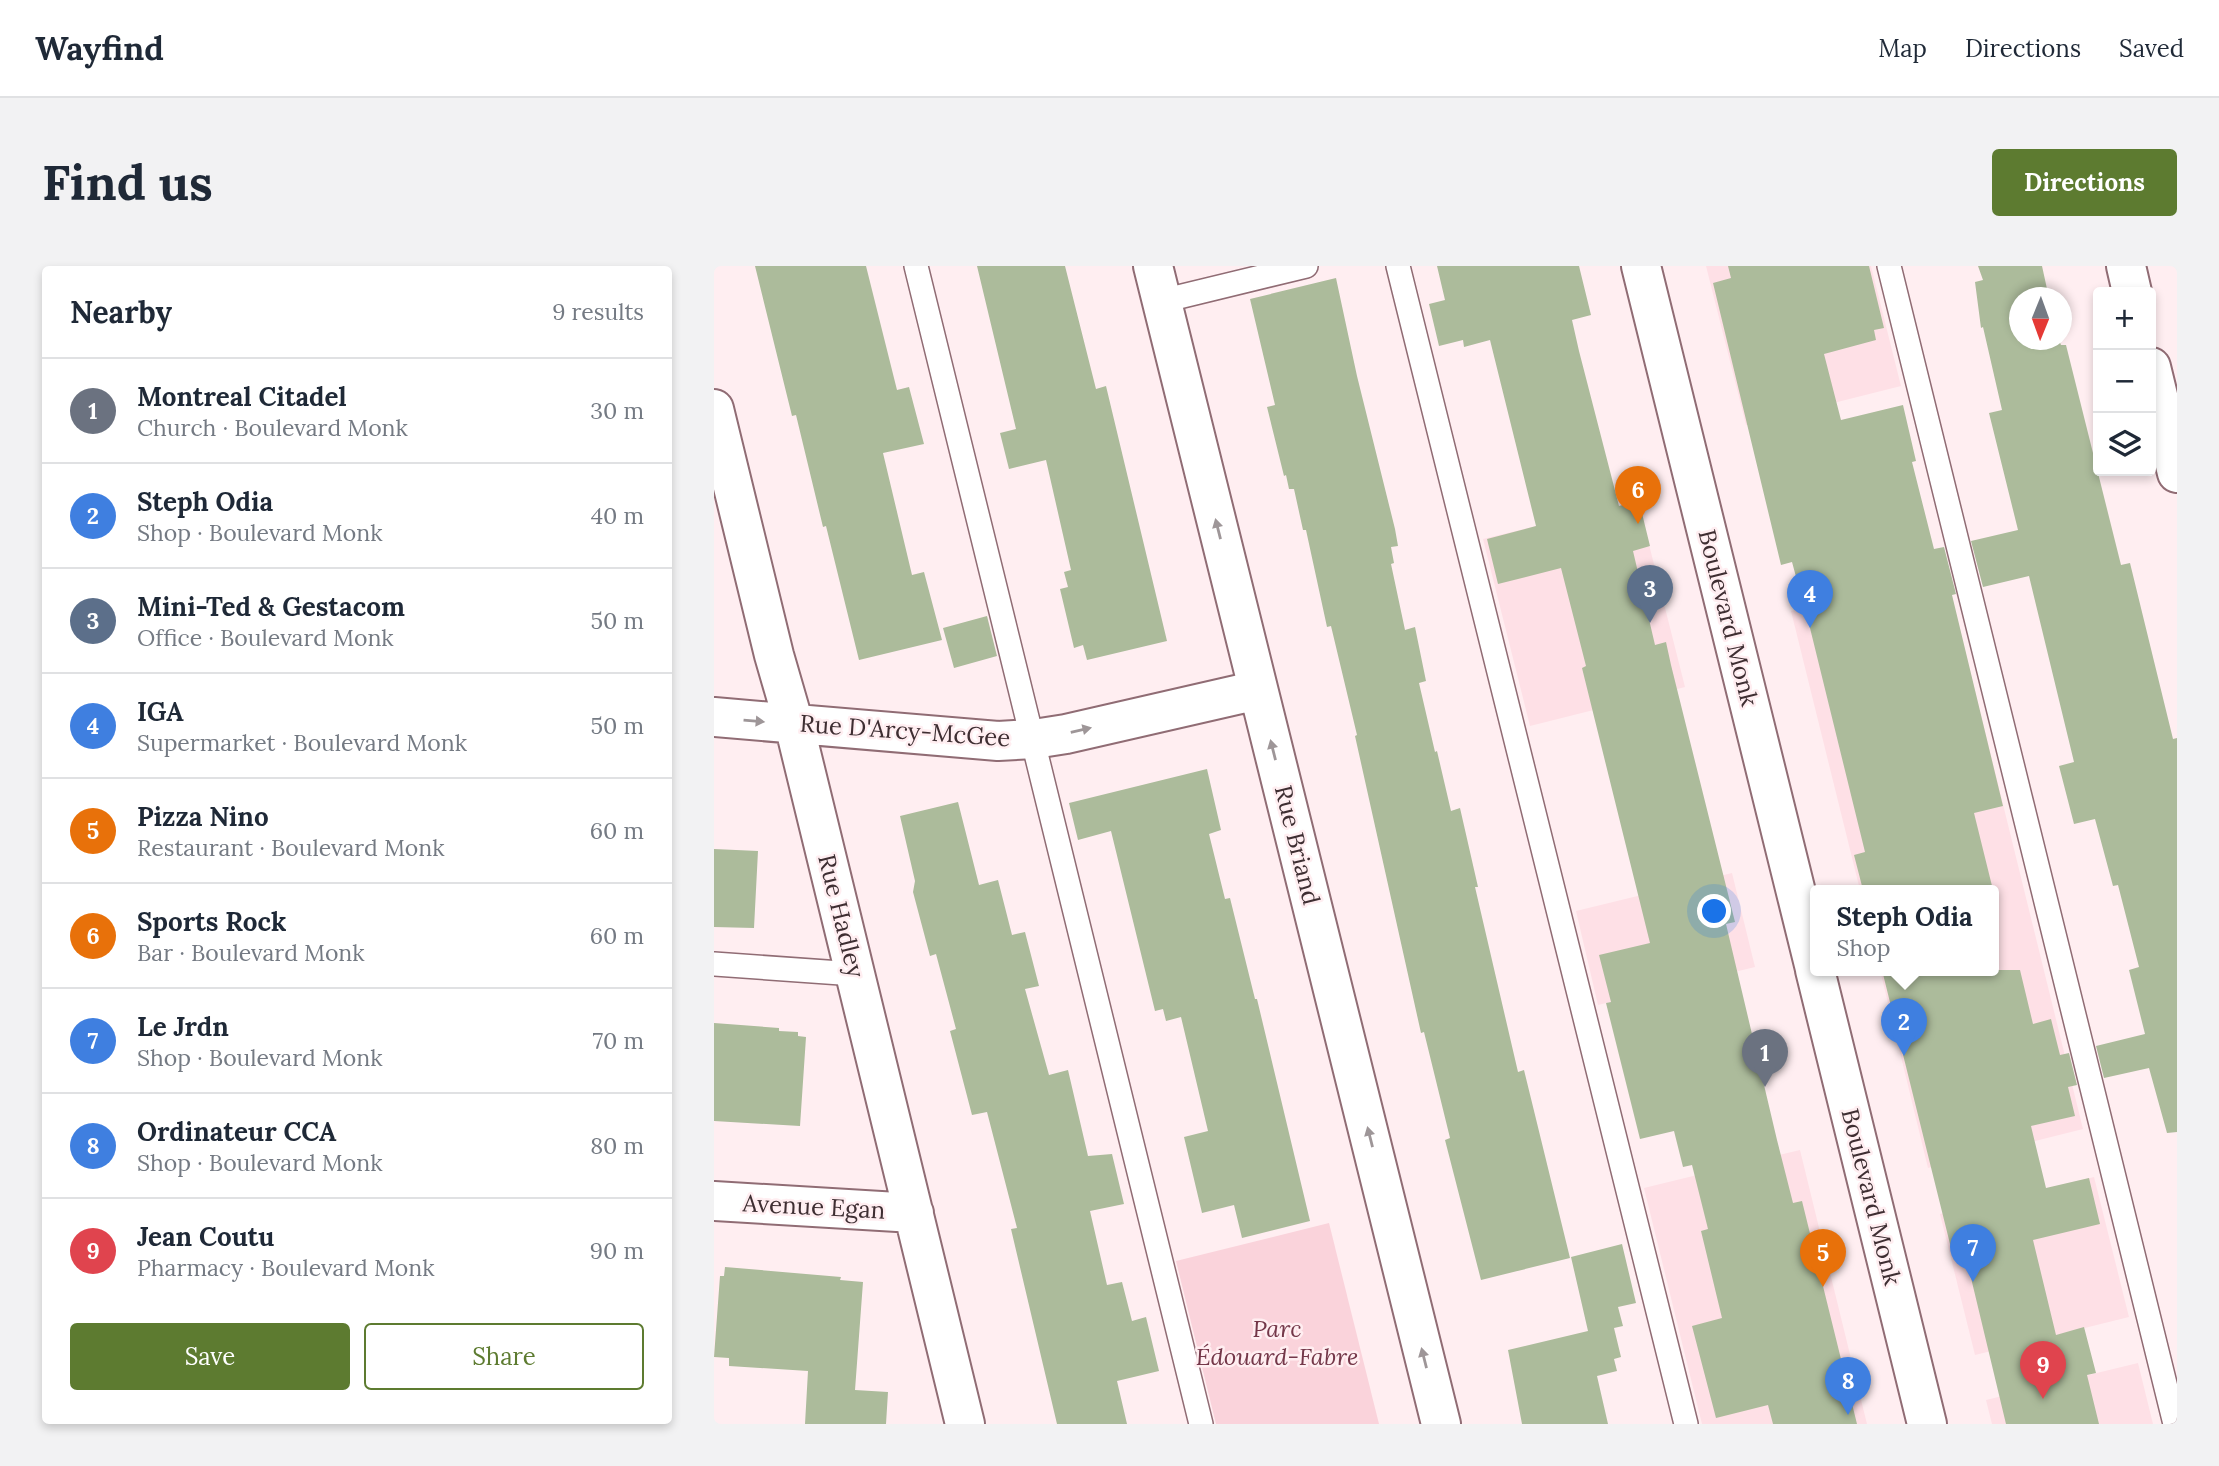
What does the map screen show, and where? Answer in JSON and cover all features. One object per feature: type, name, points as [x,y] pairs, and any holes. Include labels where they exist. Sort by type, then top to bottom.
[{"type":"street","name":"Boulevard Monk","points":[[1642,266],[1810,950]]},
{"type":"street","points":[[2126,266],[2132,287]]},
{"type":"street","name":"Rue Briand","points":[[1158,284],[1441,1424]]},
{"type":"street","points":[[2156,387],[2177,473]]},
{"type":"street","name":"Rue Hadley","points":[[714,408],[722,473],[794,724],[965,1424]]},
{"type":"street","name":"Rue D'Arcy-McGee","points":[[714,717],[998,741],[1066,734],[1258,690]]},
{"type":"street","name":"Boulevard Monk","points":[[1816,976],[1927,1424]]},
{"type":"street","name":"Avenue Egan","points":[[714,1201],[914,1213]]},
{"type":"lane","points":[[916,266],[1202,1424]]},
{"type":"lane","points":[[1158,284],[1307,266]]},
{"type":"lane","points":[[1398,266],[1686,1424]]},
{"type":"lane","points":[[1889,266],[2171,1380],[2175,1424]]},
{"type":"lane","points":[[714,964],[855,974]]},
{"type":"shaded area","points":[[1706,266],[1871,266],[1901,386],[1746,425]]},
{"type":"shaded area","points":[[1638,501],[1685,687],[1530,726],[1483,539]]},
{"type":"shaded area","points":[[1946,573],[2083,1129],[1928,1168],[1881,976],[1999,976],[1999,885],[1859,885],[1791,611]]},
{"type":"shaded area","points":[[1732,873],[1755,967],[1598,1005],[1576,911]]},
{"type":"shaded area","points":[[1800,1150],[1867,1424],[1702,1424],[1644,1188]]},
{"type":"shaded area","points":[[2094,1177],[2129,1317],[1975,1355],[1940,1214]]},
{"type":"shaded area","points":[[2138,1363],[2153,1424],[1992,1424],[1986,1400]]},
{"type":"green space","name":"Parc Édouard-Fabre","points":[[1329,1223],[1379,1424],[1216,1424],[1176,1261]]},
{"type":"building","points":[[755,266],[866,266],[897,390],[909,387],[924,444],[883,453],[912,575],[924,572],[942,640],[859,660],[796,415],[792,416]]},
{"type":"building","points":[[977,266],[1065,266],[1096,389],[1106,386],[1167,641],[1087,660],[1083,645],[1074,648],[1060,589],[1068,587],[1064,572],[1071,570],[1046,460],[1009,469],[1000,433],[1016,429]]},
{"type":"building","points":[[1437,266],[1579,266],[1591,315],[1572,320],[1579,351],[1619,506],[1639,501],[1650,546],[1633,551],[1655,645],[1666,642],[1735,922],[1726,924],[1777,1140],[1793,1203],[1802,1201],[1857,1424],[1773,1424],[1768,1405],[1716,1418],[1692,1326],[1722,1318],[1701,1231],[1708,1229],[1692,1165],[1683,1167],[1674,1131],[1640,1139],[1606,1003],[1611,1002],[1599,955],[1650,943],[1582,668],[1586,666],[1561,568],[1498,584],[1487,539],[1536,526],[1490,340],[1464,347],[1463,340],[1439,346],[1429,304],[1445,300]]},
{"type":"building","points":[[1728,266],[1869,266],[1884,328],[1874,330],[1876,340],[1824,354],[1841,420],[1903,405],[1916,461],[1912,462],[1934,549],[1944,547],[1956,594],[1952,595],[2003,806],[1974,813],[1992,885],[1862,885],[1854,855],[1865,852],[1810,628],[1792,562],[1781,565],[1713,283],[1731,278]]},
{"type":"building","points":[[1978,266],[2042,266],[2047,287],[2009,287],[2009,350],[2067,350],[2093,453],[2093,476],[2099,476],[2121,565],[2130,563],[2173,739],[2177,738],[2177,1132],[2167,1133],[2149,1068],[2104,1078],[2096,1046],[2145,1034],[2129,970],[2139,967],[2118,885],[2113,886],[2095,819],[2074,824],[2059,766],[2074,762],[2029,576],[1983,587],[1971,541],[2018,530],[1989,413],[2002,410],[1983,327],[1981,328],[1975,282],[1983,280]]},
{"type":"building","points":[[1336,278],[1395,529],[1398,546],[1391,547],[1394,563],[1391,564],[1405,630],[1415,627],[1426,681],[1419,683],[1435,752],[1437,751],[1451,811],[1460,808],[1478,887],[1475,887],[1518,1072],[1524,1070],[1570,1258],[1481,1280],[1445,1140],[1450,1138],[1424,1032],[1421,1033],[1331,626],[1327,627],[1306,530],[1303,530],[1294,489],[1289,489],[1286,475],[1284,476],[1267,407],[1275,405],[1250,299]]},
{"type":"building","points":[[987,616],[997,656],[954,668],[943,628]]},
{"type":"building","points":[[1207,769],[1221,830],[1209,834],[1225,899],[1230,898],[1257,999],[1310,1221],[1242,1238],[1234,1205],[1202,1213],[1184,1137],[1208,1131],[1181,1017],[1166,1021],[1163,1009],[1155,1011],[1111,831],[1078,840],[1069,803]]},
{"type":"building","points":[[958,802],[979,885],[998,880],[1012,935],[1025,932],[1039,986],[1025,989],[1049,1075],[1068,1070],[1088,1156],[1112,1154],[1124,1204],[1090,1211],[1107,1285],[1122,1282],[1132,1321],[1146,1317],[1159,1371],[1117,1381],[1127,1424],[1057,1424],[1011,1229],[1017,1228],[987,1112],[972,1115],[950,1031],[956,1029],[936,954],[930,956],[913,892],[915,881],[900,816]]},
{"type":"building","points":[[714,849],[758,851],[754,928],[714,927]]},
{"type":"building","points":[[1999,970],[2020,970],[2033,1024],[2051,1019],[2060,1055],[2069,1053],[2077,1085],[2068,1087],[2075,1116],[2031,1126],[2046,1188],[2089,1178],[2100,1224],[2033,1240],[2056,1335],[2084,1327],[2096,1373],[2087,1375],[2099,1424],[2006,1424],[1966,1257],[1954,1260],[1883,976],[1999,976]]},
{"type":"building","points":[[714,1023],[779,1028],[779,1031],[798,1032],[798,1036],[806,1037],[800,1126],[714,1121]]},
{"type":"building","points":[[1622,1244],[1636,1303],[1618,1307],[1623,1326],[1614,1328],[1621,1357],[1614,1359],[1617,1371],[1597,1376],[1608,1424],[1522,1424],[1508,1350],[1588,1331],[1571,1257]]},
{"type":"building","points":[[725,1267],[841,1277],[840,1280],[863,1282],[855,1390],[888,1392],[886,1424],[805,1424],[808,1371],[729,1366],[729,1358],[714,1357],[720,1276],[724,1276]]},
{"type":"place","name":"Sports Rock","points":[[1638,524]]},
{"type":"place","name":"Mini-Ted & Gestacom","points":[[1650,623]]},
{"type":"place","name":"IGA","points":[[1810,628]]},
{"type":"place","name":"Steph Odia","points":[[1904,1056]]},
{"type":"place","name":"Montreal Citadel","points":[[1765,1087]]},
{"type":"place","name":"Le Jrdn","points":[[1973,1282]]},
{"type":"place","name":"Pizza Nino","points":[[1823,1287]]},
{"type":"place","name":"Jean Coutu","points":[[2043,1399]]},
{"type":"place","name":"Ordinateur CCA","points":[[1848,1415]]}]
